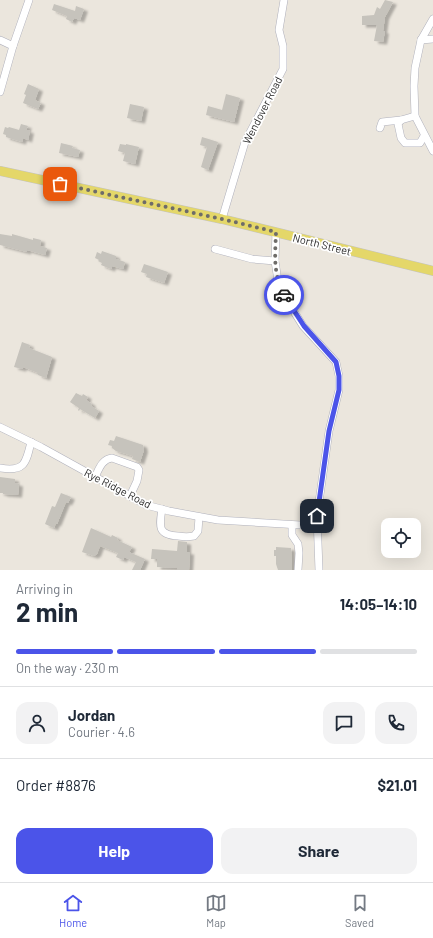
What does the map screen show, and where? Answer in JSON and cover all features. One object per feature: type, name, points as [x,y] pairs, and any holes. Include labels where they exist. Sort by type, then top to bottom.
[{"type":"main road","name":"North Street","points":[[0,171],[222,219],[433,271]]},
{"type":"street","points":[[0,92],[13,46],[30,0]]},
{"type":"street","name":"Wendover Road","points":[[222,219],[245,142],[282,70],[284,46],[280,30],[284,0]]},
{"type":"street","points":[[433,19],[421,40],[415,68],[414,86],[415,116],[433,151]]},
{"type":"street","points":[[421,40],[433,39]]},
{"type":"street","points":[[0,40],[13,46]]},
{"type":"street","points":[[380,128],[382,122],[401,120],[415,116]]},
{"type":"street","points":[[401,120],[398,124],[405,143],[420,143],[424,136]]},
{"type":"street","points":[[276,232],[275,261],[278,281],[286,299],[304,326],[336,362],[339,376],[339,390],[329,431],[317,516],[319,570]]},
{"type":"street","points":[[215,249],[252,259],[275,261]]},
{"type":"street","name":"Rye Ridge Road","points":[[0,427],[31,442],[146,505],[218,520],[317,526]]},
{"type":"street","points":[[0,468],[14,470],[20,467],[28,458],[31,442]]},
{"type":"street","points":[[95,477],[104,461],[108,458],[112,458],[137,468],[139,470],[137,480],[130,496]]},
{"type":"street","points":[[162,509],[160,522],[162,530],[168,536],[194,536],[198,531],[200,517]]},
{"type":"street","points":[[292,525],[292,535],[298,544],[298,570]]},
{"type":"building","points":[[385,0],[393,2],[385,17],[383,42],[374,41],[377,25],[362,25],[362,16],[374,15],[377,7],[380,9]]},
{"type":"building","points":[[54,4],[75,11],[76,6],[84,9],[80,20],[74,18],[72,22],[66,19],[67,16],[52,10]]},
{"type":"building","points":[[28,84],[39,89],[35,100],[41,103],[38,109],[23,103],[26,95],[24,94]]},
{"type":"building","points":[[226,94],[240,98],[234,122],[206,115],[208,106],[222,110]]},
{"type":"building","points":[[130,104],[144,107],[141,121],[127,118]]},
{"type":"building","points":[[21,124],[28,126],[26,130],[30,131],[28,140],[23,138],[22,142],[6,137],[6,135],[3,134],[5,127],[19,130]]},
{"type":"building","points":[[202,137],[218,142],[208,170],[201,167],[207,147],[200,145]]},
{"type":"building","points":[[61,143],[73,146],[72,148],[80,150],[78,157],[59,153]]},
{"type":"building","points":[[120,144],[139,147],[135,164],[123,161],[125,153],[118,151]]},
{"type":"building","points":[[0,234],[12,236],[12,234],[33,240],[33,238],[41,240],[40,246],[47,248],[45,255],[0,245]]},
{"type":"building","points":[[102,251],[116,256],[116,259],[125,262],[123,269],[112,266],[111,269],[101,265],[102,263],[95,258],[97,252],[101,254]]},
{"type":"building","points":[[144,264],[168,272],[164,283],[146,277],[147,274],[141,272]]},
{"type":"building","points":[[22,342],[30,345],[29,348],[52,357],[46,378],[23,367],[22,369],[14,367]]},
{"type":"building","points":[[76,393],[82,396],[83,394],[88,397],[86,400],[92,404],[91,406],[99,411],[95,418],[80,409],[79,411],[79,408],[70,402]]},
{"type":"building","points":[[116,436],[143,445],[144,450],[140,462],[132,459],[133,456],[116,451],[112,448],[112,446],[108,445],[110,440],[114,441]]},
{"type":"building","points":[[0,477],[15,479],[15,483],[19,484],[18,495],[0,493]]},
{"type":"building","points":[[61,493],[71,497],[68,503],[66,502],[54,528],[45,524],[52,506],[55,507]]},
{"type":"building","points":[[91,528],[111,537],[112,535],[118,538],[117,540],[132,547],[129,552],[145,559],[140,570],[132,570],[136,562],[124,557],[123,560],[116,557],[118,553],[100,546],[97,554],[94,556],[82,552]]},
{"type":"building","points":[[178,541],[187,542],[187,552],[190,552],[189,570],[157,567],[157,559],[151,559],[152,549],[177,551]]},
{"type":"building","points":[[276,547],[291,548],[292,570],[278,570],[276,556],[274,556],[274,550],[276,550]]},
{"type":"way so far","points":[[60,184],[276,232],[275,261],[278,281],[284,295]]},
{"type":"route","points":[[284,295],[304,326],[336,362],[339,376],[339,390],[329,431],[317,516]]}]
